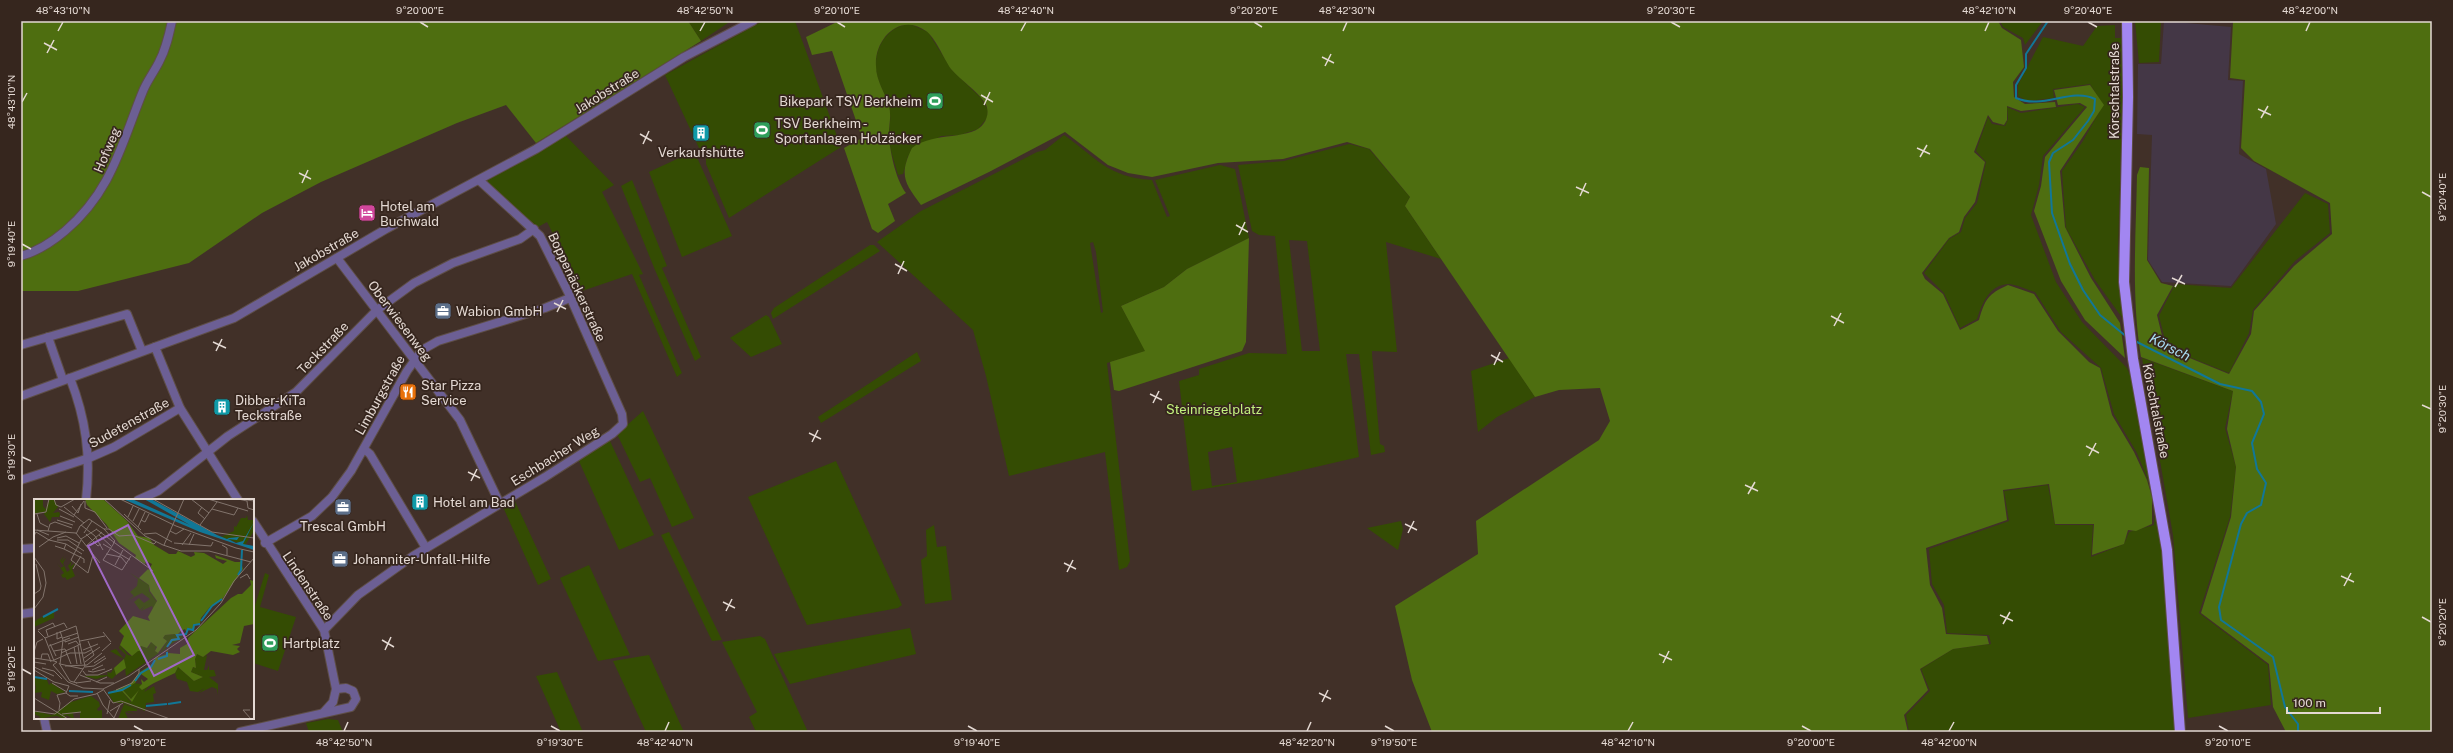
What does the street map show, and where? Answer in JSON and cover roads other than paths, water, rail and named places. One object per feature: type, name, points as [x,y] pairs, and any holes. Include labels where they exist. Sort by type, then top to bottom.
[{"type":"main road","name":"Körschtalstraße","points":[[2127,21],[2128,98],[2123,252],[2128,323],[2167,550],[2180,732]]},
{"type":"street","name":"Hofweg","points":[[21,256],[38,250],[52,242],[84,214],[100,193],[121,153],[144,88],[162,56],[172,21]]},
{"type":"street","name":"Jakobstraße","points":[[21,396],[142,351],[229,321],[396,224],[480,181],[554,139],[695,50],[752,21]]},
{"type":"street","name":"Boppenäckerstraße","points":[[480,181],[534,229],[546,246],[622,414],[623,424]]},
{"type":"street","name":"Teckstraße","points":[[144,499],[155,497],[206,452],[300,389],[377,310],[418,280],[453,263],[520,238],[534,229]]},
{"type":"street","name":"Oberwiesenweg","points":[[336,258],[460,420],[500,504]]},
{"type":"street","name":"Limburgstraße","points":[[265,543],[306,520],[322,507],[351,471],[414,359],[422,350],[438,341],[545,308],[570,298]]},
{"type":"street","points":[[21,345],[128,314],[142,351]]},
{"type":"street","points":[[48,337],[84,420],[88,458],[86,499]]},
{"type":"street","points":[[155,347],[180,408],[206,452],[237,499]]},
{"type":"street","name":"Sudetenstraße","points":[[21,480],[88,458],[124,442],[180,408]]},
{"type":"street","name":"Eschbacher Weg","points":[[324,630],[358,595],[426,548],[612,434],[623,424]]},
{"type":"street","points":[[364,448],[370,454],[426,548]]},
{"type":"street","name":"Lindenstraße","points":[[254,523],[265,543],[324,630],[336,689]]},
{"type":"street","points":[[21,549],[34,548]]},
{"type":"street","points":[[21,614],[34,612]]},
{"type":"street","points":[[240,732],[324,712],[348,709],[355,703],[356,696],[353,691],[346,688],[336,689],[333,702],[324,712]]},
{"type":"street","points":[[44,719],[47,732]]},
{"type":"waterway","name":"Körsch","points":[[2048,21],[2026,54],[2026,68],[2016,85],[2016,98],[2036,102],[2076,95],[2095,99],[2094,111],[2088,121],[2073,140],[2053,153],[2049,162],[2052,213],[2070,264],[2083,290],[2100,315],[2127,337]]},
{"type":"waterway","name":"Körsch","points":[[2135,341],[2220,384],[2252,391],[2261,402],[2264,414],[2252,443],[2257,469],[2266,483],[2261,505],[2247,513],[2241,524],[2219,607],[2221,620],[2273,657],[2285,707],[2298,724],[2298,732]]},
{"type":"place","name":"Bikepark TSV Berkheim","points":[[935,101]]},
{"type":"place","name":"TSV Berkheim - Sportanlagen Holzäcker","points":[[762,130]]},
{"type":"place","name":"Verkaufshütte","points":[[701,133]]},
{"type":"place","name":"Hotel am Buchwald","points":[[367,213]]},
{"type":"place","name":"Wabion GmbH","points":[[443,311]]},
{"type":"place","name":"Star Pizza Service","points":[[408,392]]},
{"type":"place","name":"Dibber-KiTa Teckstraße","points":[[222,407]]},
{"type":"place","name":"Hotel am Bad","points":[[420,502]]},
{"type":"place","name":"Trescal GmbH","points":[[343,507]]},
{"type":"place","name":"Johanniter-Unfall-Hilfe","points":[[340,559]]},
{"type":"place","name":"Hartplatz","points":[[270,643]]},
{"type":"park label","name":"Steinriegelplatz","points":[[1214,409]]}]
